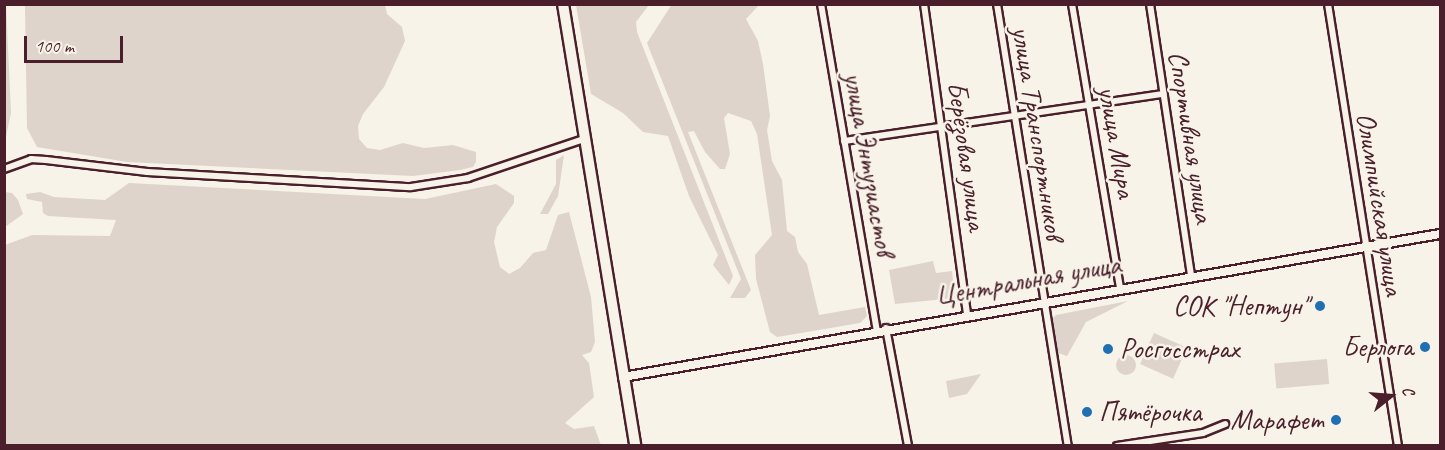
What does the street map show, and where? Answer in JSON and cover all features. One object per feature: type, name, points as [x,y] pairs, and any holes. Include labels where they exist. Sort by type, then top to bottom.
[{"type":"highway","points":[[563,4],[635,446]]},
{"type":"street","name":"улица Энтузиастов","points":[[820,4],[877,330]]},
{"type":"street","name":"Берёзовая улица","points":[[924,4],[967,314]]},
{"type":"street","name":"улица Транспортников","points":[[997,4],[1012,114],[1068,446]]},
{"type":"street","name":"улица Мира","points":[[1072,4],[1120,287]]},
{"type":"street","name":"Спортивная улица","points":[[1150,4],[1191,275]]},
{"type":"street","name":"Олимпийская улица","points":[[1328,4],[1398,446]]},
{"type":"street","points":[[844,141],[1012,114],[1164,94]]},
{"type":"street","points":[[4,169],[23,161],[46,160],[147,172],[411,187],[468,178],[584,138]]},
{"type":"street","name":"Центральная улица","points":[[624,377],[886,328],[1440,234]]},
{"type":"street","points":[[886,328],[908,446]]},
{"type":"street","points":[[1117,446],[1203,433],[1225,424]]},
{"type":"shaded area","points":[[6,4],[11,113],[5,141],[4,5]]},
{"type":"shaded area","points":[[672,4],[759,5],[746,19],[758,41],[763,64],[770,116],[767,130],[772,161],[782,180],[787,231],[795,237],[798,252],[807,264],[819,315],[865,307],[867,316],[860,323],[777,337],[770,332],[756,279],[755,255],[772,235],[757,134],[751,121],[728,113],[724,118],[730,154],[725,169],[720,169],[705,152],[694,131],[688,132],[751,290],[745,298],[730,298],[741,279],[647,43]]},
{"type":"shaded area","points":[[25,5],[385,5],[387,14],[402,27],[405,41],[384,87],[363,114],[358,126],[359,139],[367,148],[380,150],[403,143],[424,148],[453,145],[476,152],[476,162],[473,167],[460,170],[413,176],[127,162],[37,147],[27,128]]},
{"type":"shaded area","points":[[576,5],[649,5],[636,22],[637,32],[733,276],[729,285],[713,265],[718,255],[689,196],[668,136],[643,132],[623,113],[591,94]]},
{"type":"shaded area","points":[[564,155],[558,196],[548,214],[540,214],[556,184],[556,160]]},
{"type":"shaded area","points":[[129,183],[425,199],[496,184],[514,196],[514,203],[497,227],[494,242],[500,267],[509,274],[520,268],[533,253],[546,250],[558,215],[569,212],[591,297],[595,342],[591,352],[582,355],[589,363],[594,397],[565,423],[574,429],[594,426],[601,445],[5,445],[5,245],[32,235],[110,236],[116,220],[48,216],[43,213],[42,202],[27,199],[26,194],[40,192],[54,197],[105,200]]},
{"type":"shaded area","points":[[5,192],[12,193],[18,200],[23,214],[5,227]]},
{"type":"shaded area","points":[[933,261],[936,273],[952,271],[955,298],[895,304],[889,270]]},
{"type":"shaded area","points":[[1128,301],[1086,322],[1067,356],[1058,353],[1052,319],[1056,315]]},
{"type":"shaded area","points":[[1154,333],[1187,348],[1173,379],[1140,364]]},
{"type":"shaded area","points":[[1126,355],[1133,358],[1136,365],[1133,372],[1126,375],[1119,372],[1116,365],[1119,358]]},
{"type":"shaded area","points":[[1327,359],[1329,384],[1276,389],[1274,364]]},
{"type":"shaded area","points":[[981,374],[967,394],[949,398],[946,381]]},
{"type":"place","name":"СОК \"Нептун\"","points":[[1320,306]]},
{"type":"place","name":"Берлога","points":[[1425,347]]},
{"type":"place","name":"Росгосстрах","points":[[1108,349]]},
{"type":"place","name":"Пятёрочка","points":[[1087,412]]},
{"type":"place","name":"Марафет","points":[[1336,420]]}]
